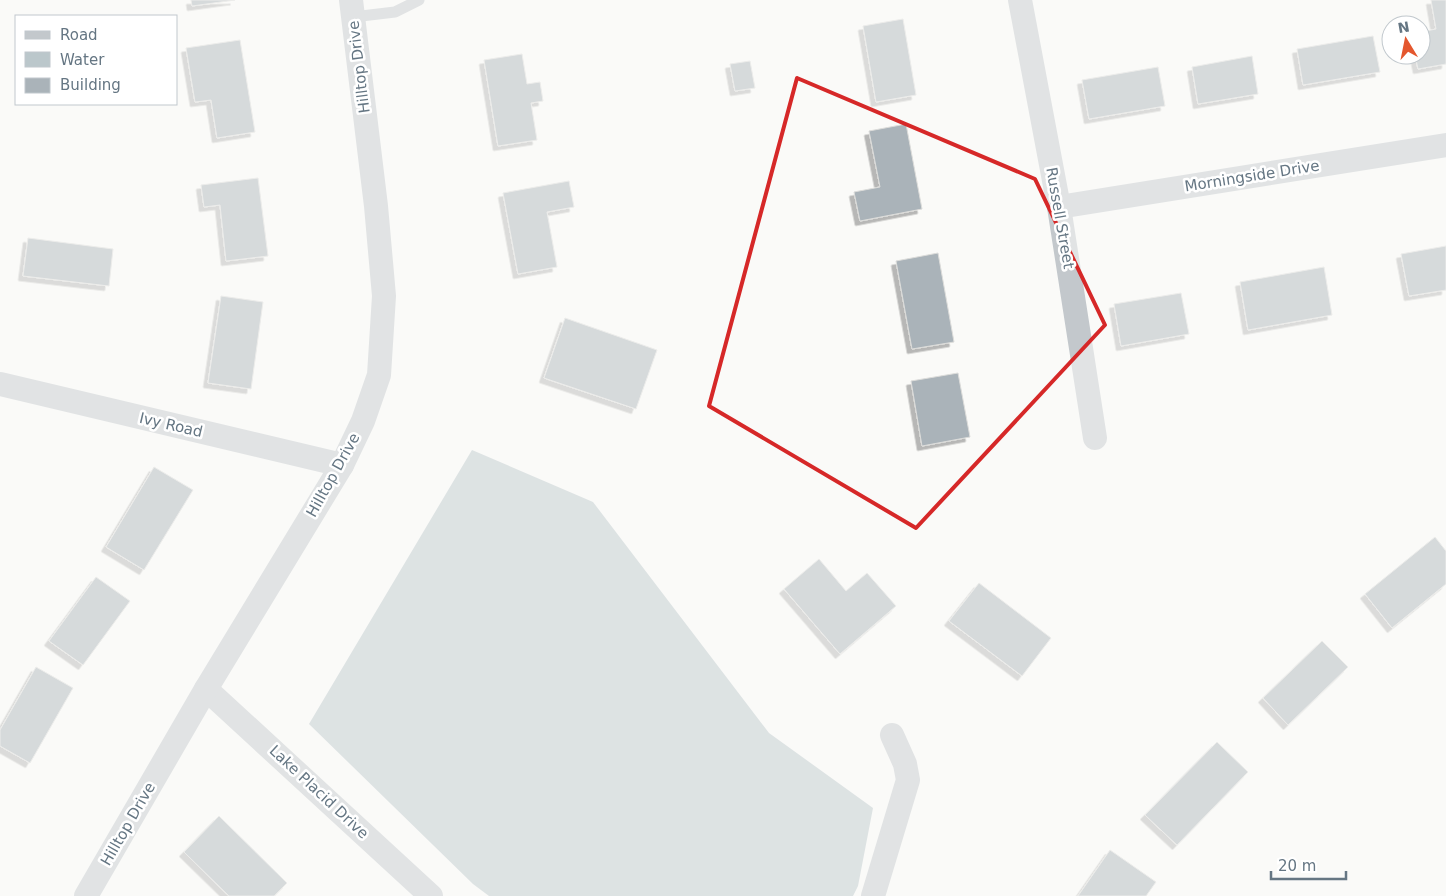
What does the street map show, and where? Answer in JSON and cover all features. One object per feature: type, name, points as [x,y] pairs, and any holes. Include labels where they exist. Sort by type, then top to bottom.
[{"type":"street","name":"Russell Street","points":[[1020,0],[1059,207],[1095,438]]},
{"type":"street","name":"Hilltop Drive","points":[[86,896],[206,689],[342,465],[363,422],[379,375],[384,296],[376,206],[352,9]]},
{"type":"street","name":"Morningside Drive","points":[[1059,207],[1446,145]]},
{"type":"street","name":"Ivy Road","points":[[0,384],[342,465]]},
{"type":"street","name":"Lake Placid Drive","points":[[206,689],[431,896]]},
{"type":"street","points":[[873,896],[908,780],[905,764],[892,735]]},
{"type":"lane","points":[[352,9],[395,12],[419,0]]},
{"type":"highlighted area","points":[[797,78],[1035,179],[1105,325],[916,528],[709,406]]},
{"type":"water","points":[[472,450],[593,502],[769,733],[873,808],[858,886],[853,896],[489,896],[473,884],[309,724]]},
{"type":"building","points":[[191,0],[235,0],[192,6]]},
{"type":"building","points":[[1431,0],[1446,0],[1446,64],[1418,69],[1417,65],[1431,65],[1431,30],[1436,29]]},
{"type":"building","points":[[903,19],[916,95],[876,102],[863,26]]},
{"type":"building","points":[[1373,36],[1380,72],[1303,85],[1297,49]]},
{"type":"building","points":[[240,40],[255,132],[217,138],[211,100],[195,102],[186,48]]},
{"type":"building","points":[[522,54],[527,84],[540,82],[543,101],[531,103],[537,140],[498,146],[484,60]]},
{"type":"building","points":[[1252,56],[1258,94],[1198,104],[1192,67]]},
{"type":"building","points":[[750,61],[755,88],[735,91],[730,64]]},
{"type":"building","points":[[1158,67],[1165,106],[1089,119],[1082,80]]},
{"type":"building","points":[[906,124],[922,209],[860,221],[854,192],[880,187],[869,131]]},
{"type":"building","points":[[258,178],[268,256],[226,261],[220,205],[204,207],[201,185]]},
{"type":"building","points":[[569,181],[574,207],[547,212],[557,267],[518,274],[503,193]]},
{"type":"building","points":[[28,238],[113,249],[109,286],[23,276]]},
{"type":"building","points":[[1446,246],[1446,290],[1409,296],[1401,254]]},
{"type":"building","points":[[938,253],[954,342],[912,349],[896,261]]},
{"type":"building","points":[[1324,267],[1332,315],[1248,330],[1240,282]]},
{"type":"building","points":[[1181,293],[1189,334],[1121,346],[1114,304]]},
{"type":"building","points":[[221,296],[263,302],[251,389],[208,383]]},
{"type":"building","points":[[565,318],[657,350],[636,409],[544,378]]},
{"type":"building","points":[[958,373],[970,437],[922,446],[911,381]]},
{"type":"building","points":[[154,467],[193,490],[144,570],[106,547]]},
{"type":"building","points":[[1435,537],[1446,551],[1446,584],[1392,628],[1365,594]]},
{"type":"building","points":[[819,559],[846,591],[867,573],[896,606],[840,654],[784,589]]},
{"type":"building","points":[[96,577],[130,601],[83,665],[49,641]]},
{"type":"building","points":[[979,583],[1051,638],[1022,676],[949,621]]},
{"type":"building","points":[[1322,641],[1348,667],[1288,725],[1263,698]]},
{"type":"building","points":[[36,667],[73,688],[30,763],[0,746],[0,730]]},
{"type":"building","points":[[1217,742],[1248,772],[1177,845],[1145,815]]},
{"type":"building","points":[[219,816],[287,883],[274,896],[229,896],[184,852]]},
{"type":"building","points":[[1110,850],[1156,882],[1146,896],[1078,896]]}]
